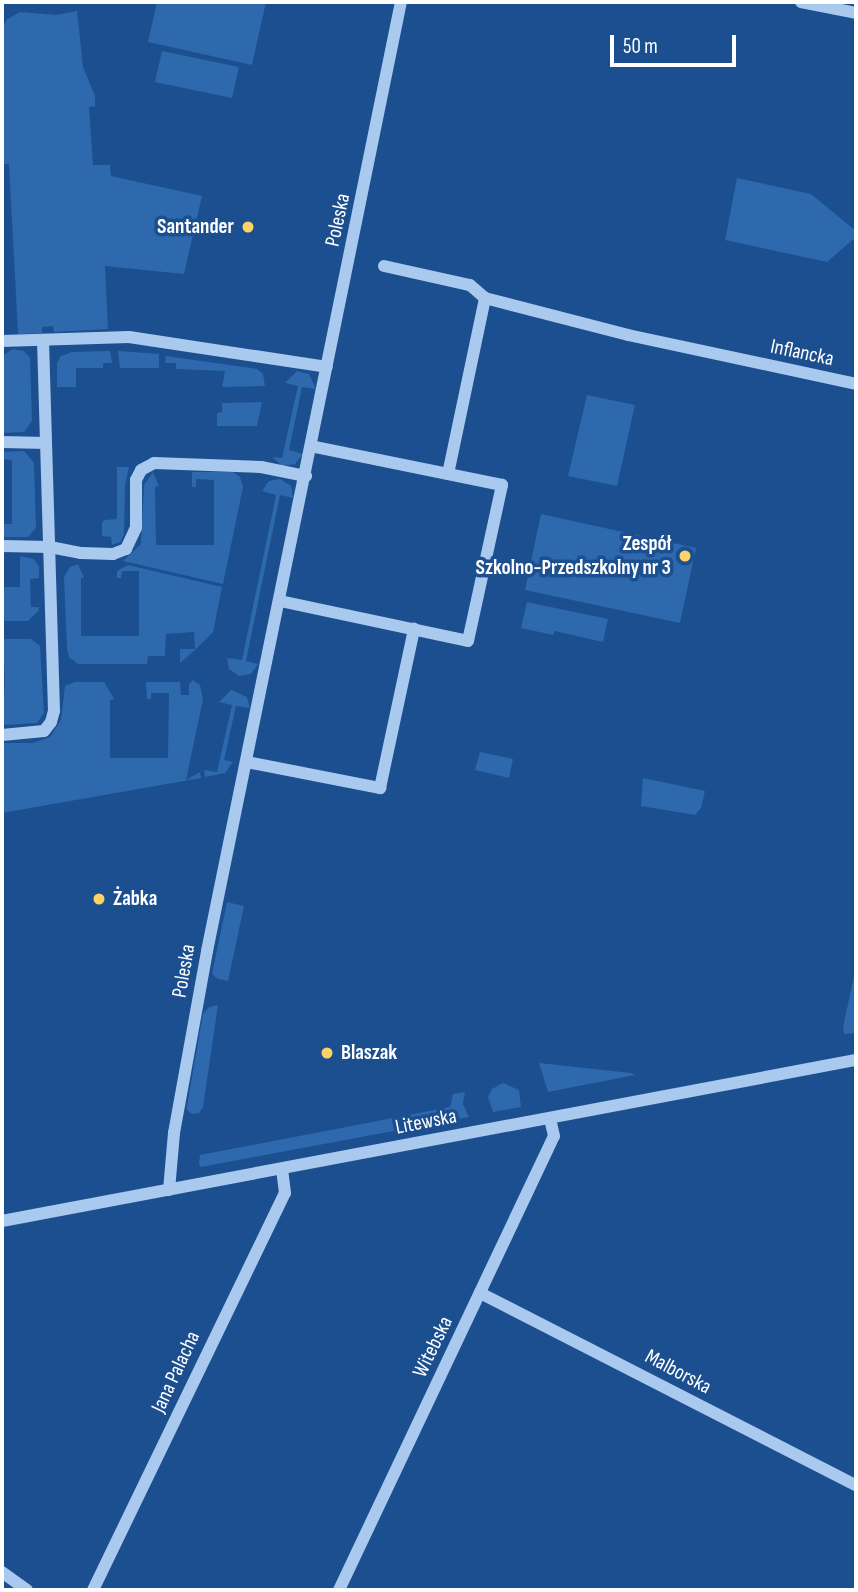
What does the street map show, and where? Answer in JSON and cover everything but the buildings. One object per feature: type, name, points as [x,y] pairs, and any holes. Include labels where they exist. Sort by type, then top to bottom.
[{"type":"street","name":"Poleska","points":[[169,1189],[174,1133],[207,951],[401,2]]},
{"type":"street","points":[[801,2],[856,13]]},
{"type":"street","points":[[384,266],[470,285],[485,298],[448,474]]},
{"type":"street","name":"Inflancka","points":[[485,298],[740,360],[856,384]]},
{"type":"street","points":[[2,341],[129,337],[327,367]]},
{"type":"street","points":[[2,734],[36,734],[44,731],[51,722],[54,711],[43,340]]},
{"type":"street","points":[[2,442],[46,443]]},
{"type":"street","points":[[280,601],[468,641],[502,485],[311,446]]},
{"type":"street","points":[[2,546],[50,547],[81,553],[113,554],[126,549],[136,528],[135,480],[141,470],[154,463],[261,467],[306,476]]},
{"type":"street","points":[[247,762],[380,788],[414,629]]},
{"type":"street","name":"Litewska","points":[[2,1221],[856,1060]]},
{"type":"street","name":"Witebska","points":[[339,1590],[554,1136],[550,1119]]},
{"type":"street","name":"Jana Palacha","points":[[93,1590],[285,1193],[282,1169]]},
{"type":"street","name":"Malborska","points":[[481,1293],[856,1485]]},
{"type":"street","points":[[2,1572],[27,1590]]},
{"type":"shaded area","points":[[157,2],[266,2],[252,65],[148,42]]},
{"type":"shaded area","points":[[77,11],[83,67],[95,96],[95,106],[89,107],[93,165],[110,165],[111,176],[202,196],[184,274],[105,266],[108,329],[54,332],[53,326],[42,327],[42,333],[18,334],[9,164],[2,164],[2,31],[6,20],[20,12],[56,15]]},
{"type":"shaded area","points":[[162,51],[239,67],[232,98],[155,82]]},
{"type":"shaded area","points":[[737,178],[811,194],[856,231],[856,237],[827,262],[725,240]]},
{"type":"shaded area","points":[[13,349],[24,351],[30,358],[32,421],[24,432],[2,433],[2,356]]},
{"type":"shaded area","points":[[110,351],[112,363],[103,363],[103,368],[76,368],[76,387],[57,387],[57,363],[61,356],[72,352]]},
{"type":"shaded area","points":[[118,351],[159,354],[159,368],[120,368]]},
{"type":"shaded area","points":[[166,356],[257,369],[263,374],[265,386],[222,387],[225,371],[176,369],[176,363],[165,363]]},
{"type":"shaded area","points":[[297,371],[309,374],[316,389],[302,387],[289,450],[303,454],[295,464],[282,466],[272,457],[282,458],[298,386],[285,383]]},
{"type":"shaded area","points":[[587,395],[635,405],[617,486],[568,476]]},
{"type":"shaded area","points":[[262,402],[257,426],[217,426],[217,413],[222,412],[222,403]]},
{"type":"shaded area","points":[[24,451],[34,463],[36,528],[28,537],[2,537],[2,524],[12,524],[12,460],[2,459],[2,452]]},
{"type":"shaded area","points":[[117,467],[129,467],[125,485],[124,535],[120,542],[112,545],[111,537],[102,536],[102,523],[104,520],[117,519]]},
{"type":"shaded area","points":[[153,472],[159,486],[155,487],[156,545],[214,545],[214,480],[196,479],[196,487],[192,487],[192,472],[233,472],[240,477],[243,487],[223,584],[123,561],[141,544],[144,485]]},
{"type":"shaded area","points":[[280,479],[291,486],[293,498],[280,495],[246,661],[258,664],[251,674],[239,676],[229,669],[227,658],[242,660],[276,495],[262,491],[269,481]]},
{"type":"shaded area","points":[[541,514],[696,548],[680,623],[525,590]]},
{"type":"shaded area","points":[[20,556],[34,559],[39,567],[39,578],[30,579],[31,607],[39,607],[39,610],[28,621],[2,621],[2,587],[20,587]]},
{"type":"shaded area","points":[[78,564],[84,578],[81,578],[81,636],[139,636],[139,571],[122,571],[121,578],[117,578],[117,571],[128,565],[222,587],[213,632],[196,649],[180,663],[180,649],[195,649],[194,632],[166,634],[165,656],[148,656],[147,664],[78,664],[69,657],[67,649],[64,577],[70,567]]},
{"type":"shaded area","points":[[527,602],[608,619],[603,642],[555,631],[553,635],[521,628]]},
{"type":"shaded area","points":[[2,639],[31,639],[40,646],[44,713],[37,723],[2,725],[5,679]]},
{"type":"shaded area","points":[[193,680],[200,685],[203,699],[186,780],[200,772],[201,778],[2,813],[2,743],[33,743],[50,737],[61,720],[65,686],[75,682],[104,682],[114,699],[110,700],[110,758],[168,758],[169,693],[151,693],[151,699],[147,699],[146,682],[180,682],[181,695],[189,695],[189,684]]},
{"type":"shaded area","points":[[231,690],[247,697],[250,708],[236,706],[224,760],[233,762],[225,773],[205,777],[204,770],[217,772],[232,705],[219,702]]},
{"type":"shaded area","points":[[480,752],[513,759],[509,778],[475,770]]},
{"type":"shaded area","points":[[643,778],[705,791],[701,808],[695,815],[641,806]]},
{"type":"shaded area","points":[[227,902],[244,906],[228,981],[218,979],[212,974]]},
{"type":"shaded area","points":[[856,967],[856,1033],[844,1034],[843,1027]]},
{"type":"shaded area","points":[[218,1005],[203,1107],[199,1113],[192,1114],[187,1110],[187,1106],[203,1014],[209,1007]]},
{"type":"shaded area","points":[[539,1063],[631,1073],[635,1075],[548,1092]]},
{"type":"shaded area","points":[[503,1083],[519,1090],[521,1107],[493,1112],[488,1097],[492,1089]]},
{"type":"shaded area","points":[[465,1092],[463,1104],[469,1117],[201,1167],[199,1164],[200,1155],[450,1107],[453,1094]]},
{"type":"place","name":"Santander","points":[[248,227]]},
{"type":"place","name":"Zespół Szkolno-Przedszkolny nr 3","points":[[685,556]]},
{"type":"place","name":"Żabka","points":[[99,899]]},
{"type":"place","name":"Blaszak","points":[[327,1053]]}]
